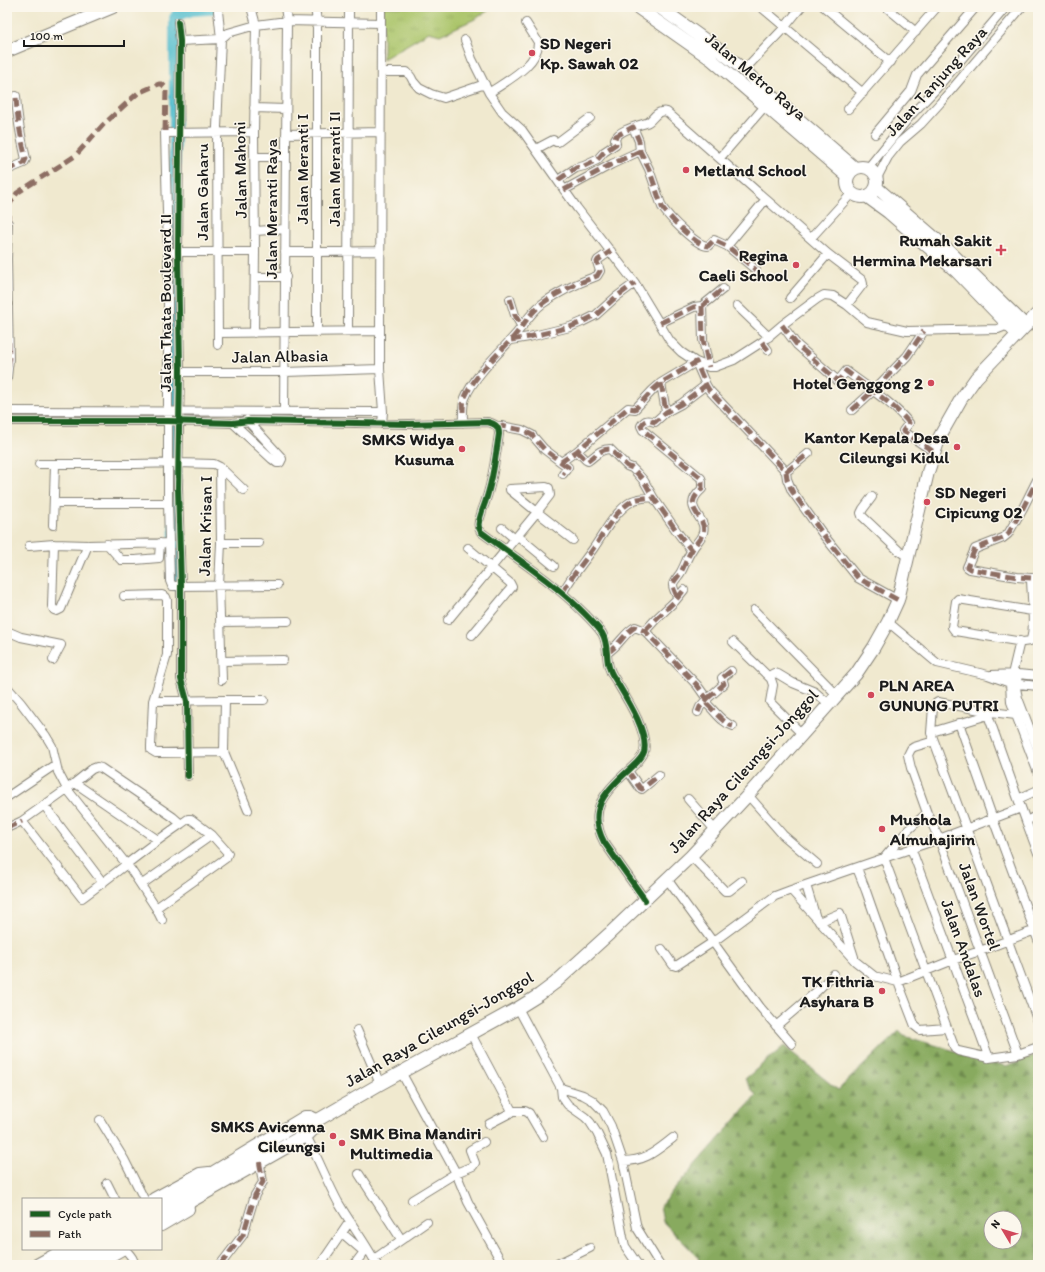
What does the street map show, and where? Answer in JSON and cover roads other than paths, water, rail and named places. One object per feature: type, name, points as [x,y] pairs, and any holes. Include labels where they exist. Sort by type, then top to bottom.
[{"type":"highway","name":"Jalan Raya Cileungsi-Jonggol","points":[[198,1190],[298,1122],[305,1118],[310,1118],[316,1121],[315,1126],[306,1134],[259,1160],[220,1176]]},
{"type":"highway","points":[[162,1205],[198,1190]]},
{"type":"highway","points":[[162,1216],[198,1190]]},
{"type":"highway","points":[[57,1265],[83,1250]]},
{"type":"highway","points":[[77,1265],[103,1250]]},
{"type":"main road","points":[[7,51],[113,7]]},
{"type":"main road","name":"Jalan Metro Raya","points":[[637,7],[711,59],[766,106],[851,173]]},
{"type":"main road","name":"Jalan Metro Raya","points":[[659,7],[744,70],[851,173]]},
{"type":"main road","points":[[859,167],[868,168],[875,174],[876,183],[872,193],[866,196],[856,196],[852,193],[848,188],[847,183],[851,173],[859,167]]},
{"type":"main road","points":[[876,183],[943,245],[1022,330]]},
{"type":"main road","points":[[866,196],[888,212],[957,272],[1007,322],[1022,330]]},
{"type":"main road","name":"Jalan Raya Cileungsi-Jonggol","points":[[316,1121],[401,1072],[518,1008],[554,983],[691,856],[748,795],[856,674],[874,647],[898,600],[928,472],[940,436],[964,394],[976,378],[1038,313]]},
{"type":"main road","name":"Jalan Raya Cileungsi-Jonggol","points":[[156,1198],[200,1174],[220,1176],[209,1195],[162,1224]]},
{"type":"main road","points":[[37,1265],[64,1250]]},
{"type":"main road","points":[[94,1265],[121,1250]]},
{"type":"street","name":"Jalan Mahoni","points":[[251,7],[256,25],[254,108],[254,333]]},
{"type":"street","name":"Jalan Meranti Raya","points":[[284,412],[287,21],[285,7]]},
{"type":"street","name":"Jalan Meranti I","points":[[315,7],[317,22],[318,332]]},
{"type":"street","name":"Jalan Meranti II","points":[[348,331],[349,7]]},
{"type":"street","points":[[380,7],[380,369],[383,412],[382,424]]},
{"type":"street","points":[[761,7],[863,93]]},
{"type":"street","points":[[744,70],[785,27],[801,7]]},
{"type":"street","points":[[824,7],[890,62]]},
{"type":"street","points":[[886,7],[916,32]]},
{"type":"street","points":[[848,109],[936,7]]},
{"type":"street","points":[[875,134],[911,91],[917,75],[976,7]]},
{"type":"street","name":"Jalan Tanjung Raya","points":[[868,168],[911,115],[936,89],[1006,7]]},
{"type":"street","name":"Jalan Tanjung Raya","points":[[876,183],[888,157],[900,142],[921,124],[940,103],[1022,7]]},
{"type":"street","name":"Jalan Gaharu","points":[[218,12],[221,39],[218,79],[217,133],[218,345]]},
{"type":"street","points":[[180,41],[221,39],[228,33],[256,25],[287,21],[381,23]]},
{"type":"street","name":"Jalan Thata Boulevard II","points":[[178,22],[180,41],[173,132],[173,421],[172,463],[168,503],[170,581],[172,586],[181,585]]},
{"type":"street","points":[[489,93],[526,67],[534,58],[537,52],[538,42],[526,23]]},
{"type":"street","points":[[466,40],[472,59],[486,84],[489,93],[502,112],[522,130],[564,190],[635,283],[670,341],[681,352],[696,362],[709,367],[715,367],[734,360],[769,337],[782,325],[824,295],[833,296],[847,305],[867,322],[907,331],[998,328],[1003,327],[1007,322]]},
{"type":"street","points":[[387,72],[407,72],[419,88],[444,98],[486,84]]},
{"type":"street","points":[[7,170],[24,163],[26,160],[19,129],[16,96]]},
{"type":"street","points":[[720,158],[766,106]]},
{"type":"street","points":[[254,108],[286,109]]},
{"type":"street","points":[[558,180],[576,168],[597,160],[604,152],[616,144],[615,138],[617,135],[633,127],[649,122],[658,113],[664,111],[667,112],[828,254],[862,281],[863,284],[847,305]]},
{"type":"street","points":[[536,149],[553,140],[558,142],[590,118]]},
{"type":"street","points":[[633,127],[639,141],[640,151],[649,169],[662,208],[678,226],[704,246],[709,245],[714,240],[727,246],[756,270]]},
{"type":"street","points":[[173,132],[254,132]]},
{"type":"street","name":"Jalan Thata Boulevard II","points":[[173,132],[172,463],[178,519],[181,585],[180,679],[187,701],[188,776]]},
{"type":"street","points":[[286,134],[380,132]]},
{"type":"street","points":[[564,190],[612,164],[640,151]]},
{"type":"street","points":[[254,157],[286,156]]},
{"type":"street","points":[[811,238],[852,193]]},
{"type":"street","points":[[727,246],[766,200]]},
{"type":"street","points":[[7,222],[9,359],[7,378]]},
{"type":"street","points":[[255,231],[285,229]]},
{"type":"street","points":[[285,252],[380,251]]},
{"type":"street","points":[[463,423],[463,406],[466,396],[486,367],[522,327],[532,312],[554,296],[597,276],[600,271],[597,262],[598,260],[611,251]]},
{"type":"street","points":[[173,252],[255,252]]},
{"type":"street","points":[[790,298],[828,254]]},
{"type":"street","points":[[255,277],[286,277]]},
{"type":"street","points":[[511,340],[570,327],[582,322],[596,315],[616,297],[635,283]]},
{"type":"street","points":[[660,323],[694,307],[702,306],[724,289]]},
{"type":"street","points":[[510,299],[514,315],[522,327]]},
{"type":"street","points":[[702,306],[703,340],[709,367]]},
{"type":"street","points":[[737,306],[769,337]]},
{"type":"street","points":[[782,325],[797,345],[838,381],[846,371],[873,391],[909,423],[903,432],[934,452]]},
{"type":"street","points":[[218,333],[380,331]]},
{"type":"street","points":[[852,410],[873,391],[906,356],[924,331]]},
{"type":"street","points":[[762,342],[768,350]]},
{"type":"street","points":[[561,462],[577,451],[628,408],[635,409],[661,383],[696,362]]},
{"type":"street","points":[[696,362],[706,385],[780,464],[786,472],[792,491],[825,537],[858,578],[898,600]]},
{"type":"street","name":"Jalan Albasia","points":[[173,372],[285,372],[380,369]]},
{"type":"street","points":[[661,383],[666,412]]},
{"type":"street","points":[[677,597],[673,583],[685,566],[691,550],[699,541],[704,530],[704,526],[693,508],[692,503],[696,494],[702,489],[702,482],[701,478],[641,426],[645,421],[650,420],[655,422],[666,412],[681,404],[706,385]]},
{"type":"street","points":[[7,411],[383,412]]},
{"type":"street","points":[[233,423],[272,459],[277,463],[280,463],[282,459],[281,457],[248,422],[244,412]]},
{"type":"street","points":[[7,421],[173,421],[382,424],[488,422],[497,427],[501,426],[522,430],[532,435],[544,449],[568,467],[563,474]]},
{"type":"street","points":[[497,427],[499,434],[493,474],[478,524],[479,528],[481,532],[563,592],[590,619],[602,634],[607,645],[608,663],[634,714],[643,736],[644,752],[635,765],[614,785],[600,803],[597,809],[597,824],[599,833],[604,842],[645,900]]},
{"type":"street","points":[[577,451],[588,461],[604,449],[610,449],[627,466],[630,466],[644,481],[653,497],[691,550]]},
{"type":"street","points":[[786,472],[810,453]]},
{"type":"street","points":[[40,464],[214,464],[220,467],[244,490]]},
{"type":"street","points":[[54,464],[54,525]]},
{"type":"street","name":"Jalan Krisan I","points":[[220,467],[221,543],[219,585],[222,680]]},
{"type":"street","points":[[1032,611],[960,599],[956,601],[952,628],[953,630],[1020,641],[1029,641],[1032,637],[1034,577],[1017,577],[970,569],[967,567],[975,550],[1003,538],[1008,534],[1038,478]]},
{"type":"street","points":[[448,620],[506,551],[537,512],[550,495],[549,488],[546,487],[510,489],[510,490],[537,512],[572,540]]},
{"type":"street","points":[[563,592],[569,581],[620,511],[636,499],[653,497]]},
{"type":"street","points":[[872,497],[863,509],[861,513],[862,516],[899,551],[908,557]]},
{"type":"street","points":[[54,504],[168,503]]},
{"type":"street","points":[[502,528],[554,566]]},
{"type":"street","points":[[30,546],[54,544],[88,545],[169,543]]},
{"type":"street","points":[[221,543],[259,543]]},
{"type":"street","points":[[54,544],[52,606],[57,612],[61,609],[88,545]]},
{"type":"street","points":[[107,544],[121,560],[135,560],[159,558],[160,544]]},
{"type":"street","points":[[468,548],[492,567],[510,583],[512,587],[472,635]]},
{"type":"street","points":[[181,585],[277,585]]},
{"type":"street","points":[[645,631],[684,590]]},
{"type":"street","points":[[124,596],[162,596],[167,598],[167,656],[153,701],[151,750],[156,753],[224,752]]},
{"type":"street","points":[[754,610],[837,695]]},
{"type":"street","points":[[220,622],[288,621]]},
{"type":"street","points":[[888,622],[937,663],[988,675],[1013,684],[1038,686]]},
{"type":"street","points":[[607,653],[619,644],[632,628],[638,627],[645,631],[697,685],[707,699],[707,704],[724,722],[733,726]]},
{"type":"street","points":[[7,631],[21,636],[61,645],[53,660]]},
{"type":"street","points":[[1020,641],[1014,674],[1012,702],[1038,774]]},
{"type":"street","points":[[733,642],[773,681],[770,702],[802,734]]},
{"type":"street","points":[[222,661],[283,660]]},
{"type":"street","points":[[698,712],[707,699],[724,685],[722,678],[731,671]]},
{"type":"street","points":[[769,676],[774,673],[778,674],[793,683],[815,692],[829,704]]},
{"type":"street","points":[[988,675],[1014,674],[1038,676]]},
{"type":"street","points":[[1013,684],[1038,750]]},
{"type":"street","points":[[7,688],[21,703],[52,746],[58,772],[67,790],[126,864],[156,908],[162,920]]},
{"type":"street","points":[[225,700],[224,752],[248,810]]},
{"type":"street","points":[[153,701],[264,700]]},
{"type":"street","points":[[1038,853],[989,713],[938,702],[935,704],[933,707],[933,737],[1038,1022]]},
{"type":"street","name":"Jalan Wortel","points":[[1018,1054],[939,839],[927,813],[908,755],[914,747],[959,723],[989,713],[1038,725]]},
{"type":"street","points":[[959,723],[992,819],[1036,929],[1038,940]]},
{"type":"street","points":[[7,797],[56,764]]},
{"type":"street","points":[[7,828],[22,820],[67,790],[92,769],[97,767],[101,768],[181,824]]},
{"type":"street","points":[[628,771],[642,789],[659,775]]},
{"type":"street","points":[[75,783],[158,840]]},
{"type":"street","points":[[1018,799],[1038,790]]},
{"type":"street","points":[[748,795],[783,835],[817,864]]},
{"type":"street","points":[[688,799],[715,830]]},
{"type":"street","points":[[44,805],[103,883]]},
{"type":"street","points":[[662,948],[673,965],[676,966],[713,942],[775,896],[939,839],[1021,808]]},
{"type":"street","points":[[884,858],[896,842],[927,813]]},
{"type":"street","points":[[1026,820],[1038,816]]},
{"type":"street","points":[[22,820],[82,898],[158,840],[188,819],[191,819],[212,836],[228,853],[226,858],[156,908]]},
{"type":"street","points":[[141,885],[212,836]]},
{"type":"street","name":"Jalan Andalas","points":[[911,848],[989,1058]]},
{"type":"street","points":[[691,856],[725,891],[729,891],[742,881]]},
{"type":"street","points":[[884,858],[955,1049],[989,1058],[1018,1054],[1038,1047]]},
{"type":"street","points":[[857,868],[898,982],[917,1027],[920,1030],[946,1028]]},
{"type":"street","points":[[667,879],[760,1007],[792,1044]]},
{"type":"street","points":[[806,885],[818,921]]},
{"type":"street","points":[[791,890],[855,962],[874,976],[898,982],[1036,929]]},
{"type":"street","points":[[818,921],[840,913],[855,962]]},
{"type":"street","points":[[776,1026],[817,991],[834,974]]},
{"type":"street","points":[[518,1008],[561,1088],[562,1097],[568,1105],[590,1122],[608,1154],[622,1237],[625,1246],[638,1265]]},
{"type":"street","points":[[357,1030],[380,1084]]},
{"type":"street","points":[[471,1034],[511,1111]]},
{"type":"street","points":[[401,1072],[456,1173],[468,1202],[503,1265]]},
{"type":"street","points":[[561,1088],[583,1095],[592,1100],[602,1110],[611,1126],[623,1160],[637,1228],[660,1265]]},
{"type":"street","points":[[489,1124],[510,1113],[511,1111],[526,1111],[529,1113],[543,1137]]},
{"type":"street","points":[[100,1120],[124,1159],[144,1198]]},
{"type":"street","points":[[298,1122],[306,1134],[322,1170],[365,1250],[375,1262],[401,1239],[426,1222]]},
{"type":"street","points":[[623,1160],[633,1161],[649,1156],[673,1138]]},
{"type":"street","points":[[412,1200],[456,1173],[474,1165],[475,1163],[470,1150],[484,1142]]},
{"type":"street","points":[[223,1264],[243,1235],[255,1195],[263,1182],[259,1160]]},
{"type":"street","points":[[359,1174],[401,1239]]},
{"type":"street","points":[[106,1184],[114,1198]]},
{"type":"street","points":[[320,1265],[350,1221]]},
{"type":"street","points":[[342,1233],[365,1250]]},
{"type":"street","points":[[555,1265],[590,1248]]},
{"type":"street","points":[[124,1250],[133,1260],[134,1265]]},
{"type":"street","points":[[354,1265],[365,1250]]},
{"type":"waterway","points":[[175,584],[173,257],[175,18],[177,15],[192,10],[215,7]]},
{"type":"place","name":"SD Negeri Kp. Sawah 02","points":[[532,53]]},
{"type":"place","name":"Metland School","points":[[686,170]]},
{"type":"place","name":"Rumah Sakit Hermina Mekarsari","points":[[1001,250]]},
{"type":"place","name":"Regina Caeli School","points":[[796,265]]},
{"type":"place","name":"Hotel Genggong 2","points":[[931,383]]},
{"type":"place","name":"Kantor Kepala Desa Cileungsi Kidul","points":[[957,447]]},
{"type":"place","name":"SMKS Widya Kusuma","points":[[462,449]]},
{"type":"place","name":"SD Negeri Cipicung 02","points":[[927,502]]},
{"type":"place","name":"PLN AREA GUNUNG PUTRI","points":[[871,695]]},
{"type":"place","name":"Mushola Almuhajirin","points":[[882,829]]},
{"type":"place","name":"TK Fithria Asyhara B","points":[[882,991]]},
{"type":"place","name":"SMKS Avicenna Cileungsi","points":[[333,1136]]},
{"type":"place","name":"SMK Bina Mandiri Multimedia","points":[[342,1143]]}]
